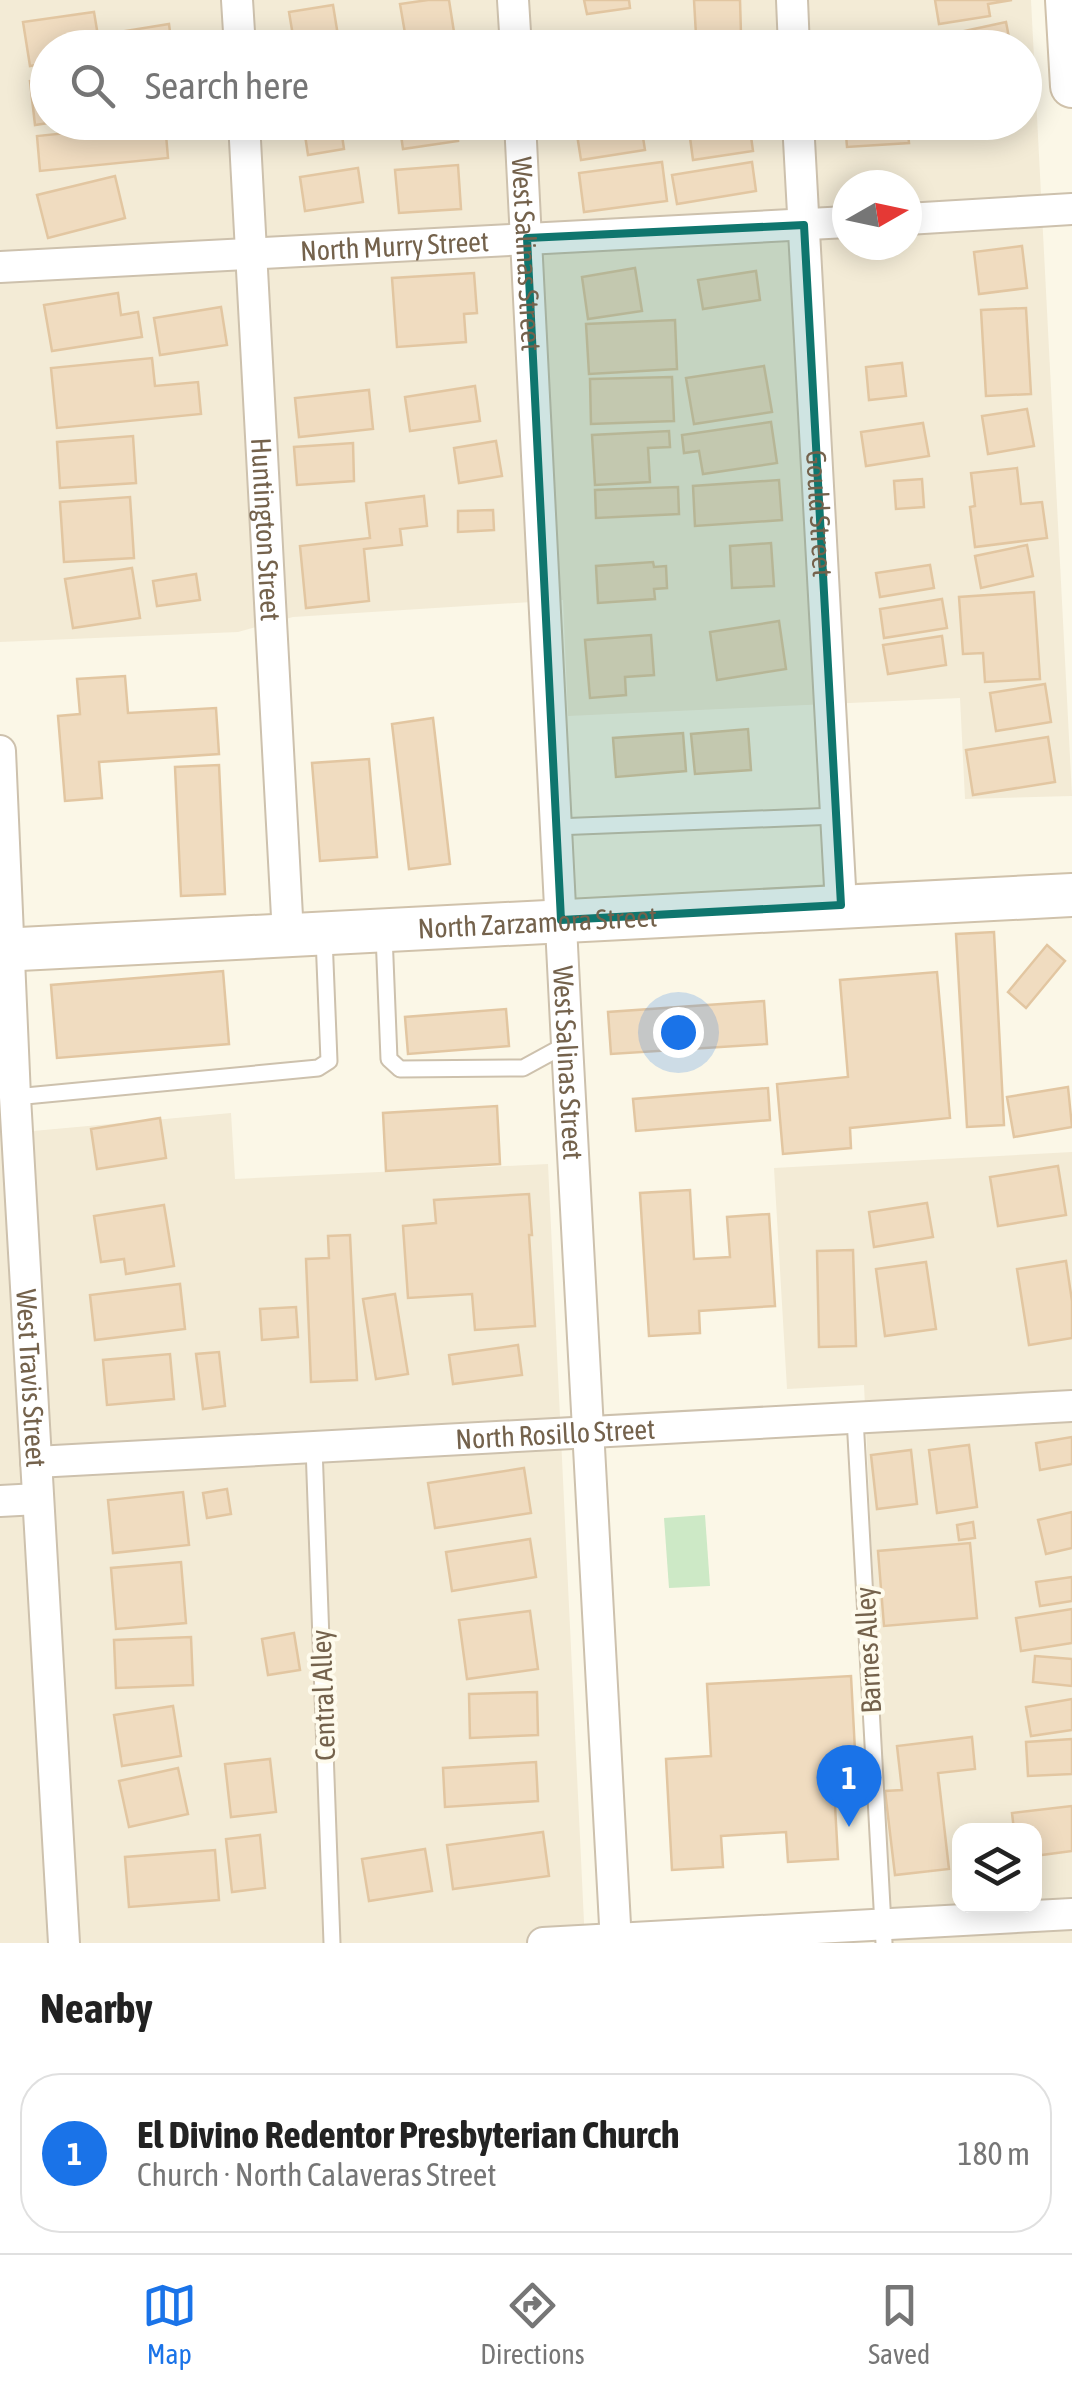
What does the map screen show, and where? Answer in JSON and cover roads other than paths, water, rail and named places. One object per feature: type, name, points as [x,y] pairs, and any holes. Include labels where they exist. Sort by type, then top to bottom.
[{"type":"main road","points":[[1068,0],[1072,86]]},
{"type":"main road","name":"North Zarzamora Street","points":[[5,950],[1072,894]]},
{"type":"street","points":[[238,0],[239,30]]},
{"type":"street","points":[[513,0],[515,30]]},
{"type":"street","points":[[792,0],[793,30]]},
{"type":"street","name":"Huntington Street","points":[[245,140],[306,934]]},
{"type":"street","name":"West Salinas Street","points":[[521,140],[616,1941]]},
{"type":"street","name":"Gould Street","points":[[799,140],[841,905]]},
{"type":"street","points":[[922,218],[1072,210]]},
{"type":"street","name":"North Murry Street","points":[[0,267],[832,223]]},
{"type":"street","name":"West Travis Street","points":[[0,750],[5,950],[64,1943]]},
{"type":"street","name":"North Rosillo Street","points":[[36,1462],[1072,1406]]},
{"type":"street","points":[[0,1501],[38,1499]]},
{"type":"street","points":[[543,1943],[884,1934],[1072,1914]]},
{"type":"lane","points":[[556,827],[836,816]]},
{"type":"lane","points":[[384,930],[390,1058],[400,1068],[523,1068],[567,1044]]},
{"type":"lane","points":[[15,1097],[318,1068],[329,1060],[306,934]]},
{"type":"lane","name":"Barnes Alley","points":[[855,1418],[884,1934]]},
{"type":"lane","name":"Central Alley","points":[[314,1447],[332,1943]]},
{"type":"place","name":"El Divino Redentor Presbyterian Church","points":[[849,1827]]}]
